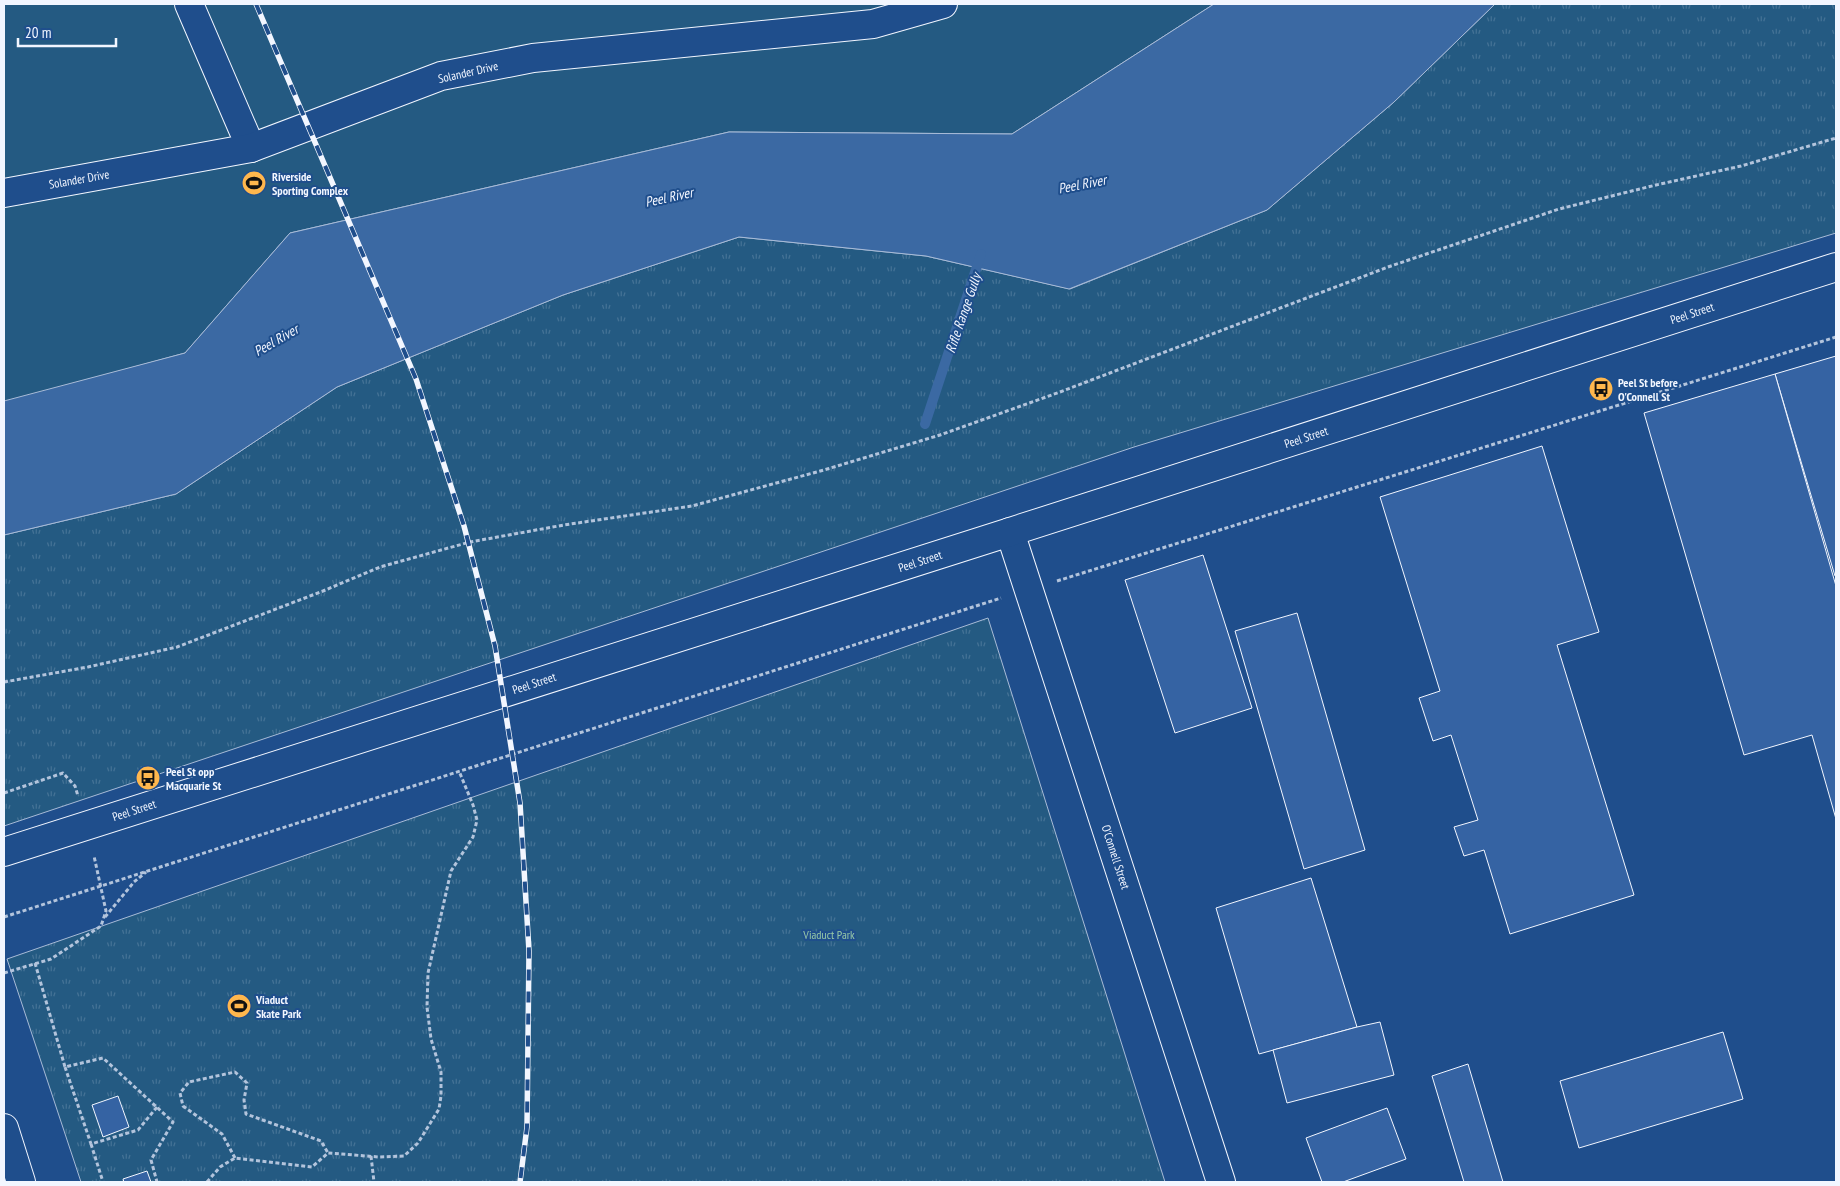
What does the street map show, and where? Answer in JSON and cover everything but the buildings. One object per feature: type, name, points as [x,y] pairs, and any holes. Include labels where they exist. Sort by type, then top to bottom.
[{"type":"main road","points":[[189,4],[251,148]]},
{"type":"main road","name":"Solander Drive","points":[[4,193],[251,148],[441,76],[533,58],[873,24],[943,4]]},
{"type":"main road","name":"Peel Street","points":[[4,852],[1836,267]]},
{"type":"main road","name":"O'Connell Street","points":[[1010,532],[1221,1182]]},
{"type":"main road","points":[[4,1128],[21,1182]]},
{"type":"path","points":[[4,682],[88,667],[177,647],[380,567],[470,542],[564,524],[692,506],[832,468],[940,435],[1060,392],[1388,267],[1559,209],[1741,166],[1836,138]]},
{"type":"path","points":[[4,917],[1029,590],[1836,337]]},
{"type":"path","points":[[207,1182],[220,1167],[235,1158],[312,1167],[328,1153],[404,1156],[418,1143],[438,1109],[441,1096],[441,1072],[431,1039],[427,1006],[428,972],[451,871],[473,836],[477,820],[459,771]]},
{"type":"path","points":[[4,793],[63,773],[75,786],[102,886],[106,911],[101,926],[51,959],[4,973]]},
{"type":"path","points":[[103,920],[134,882],[148,871]]},
{"type":"path","points":[[35,964],[65,1068],[103,1182]]},
{"type":"path","points":[[65,1068],[103,1058],[173,1122],[151,1160],[157,1182]]},
{"type":"path","points":[[235,1158],[222,1134],[183,1106],[180,1093],[189,1082],[234,1072],[247,1083],[244,1100],[246,1114],[321,1141],[328,1153]]},
{"type":"path","points":[[91,1144],[138,1130],[157,1107]]},
{"type":"path","points":[[372,1156],[374,1182]]},
{"type":"green space","name":"Riverside Sporting Complex","points":[[4,4],[1214,4],[1012,134],[729,132],[290,233],[185,353],[7,402],[4,401]]},
{"type":"green space","points":[[1495,4],[1836,4],[1836,233],[1134,447],[4,826],[4,535],[176,494],[337,387],[563,295],[739,237],[926,256],[1070,289],[1267,210],[1394,102]]},
{"type":"green space","name":"Viaduct Park","points":[[988,618],[1165,1182],[81,1182],[7,959]]},
{"type":"water","name":"Peel River","points":[[1214,4],[1495,4],[1394,102],[1267,210],[1069,289],[926,256],[739,237],[563,295],[337,387],[176,494],[4,535],[4,401],[185,353],[290,233],[729,132],[1012,134]]},
{"type":"waterway","name":"Rifle Range Gully","points":[[925,424],[981,254]]},
{"type":"railway","points":[[256,4],[416,379],[464,526],[495,646],[520,803],[529,951],[527,1127],[520,1182]]},
{"type":"place","name":"Riverside Sporting Complex","points":[[254,183]]},
{"type":"place","name":"Peel St before O'Connell St","points":[[1601,389]]},
{"type":"place","name":"Peel St opp Macquarie St","points":[[148,778]]},
{"type":"place","name":"Viaduct Skate Park","points":[[239,1006]]}]
